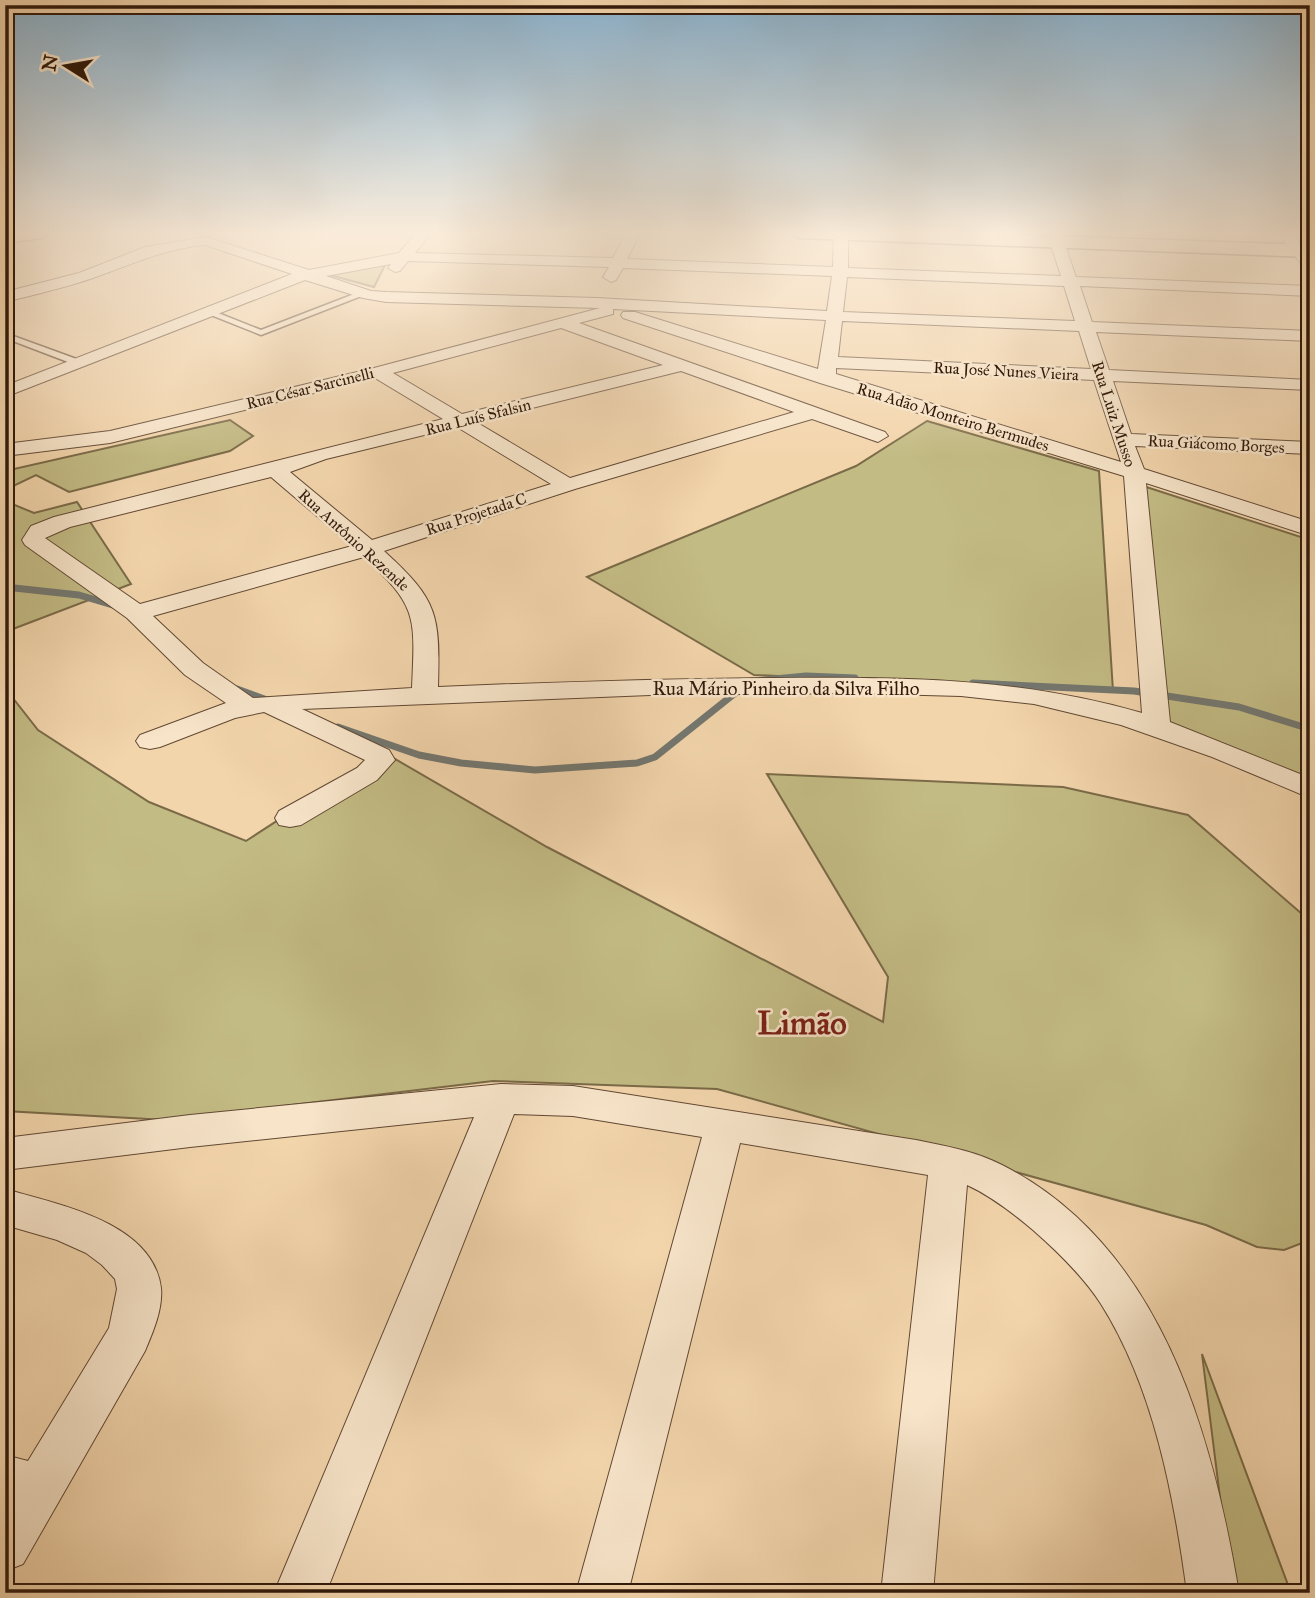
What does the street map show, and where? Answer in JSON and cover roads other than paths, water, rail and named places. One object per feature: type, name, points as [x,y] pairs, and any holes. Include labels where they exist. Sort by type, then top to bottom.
[{"type":"street","points":[[5,392],[224,308]]},
{"type":"street","name":"Rua César Sarcinelli","points":[[5,450],[110,437],[565,324],[601,308]]},
{"type":"street","name":"Rua Adão Monteiro Bermudes","points":[[609,308],[827,370],[1310,529]]},
{"type":"street","points":[[640,308],[1310,336]]},
{"type":"street","points":[[827,370],[835,308]]},
{"type":"street","name":"Rua Luiz Musso","points":[[1081,308],[1100,375],[1134,471],[1157,727]]},
{"type":"street","name":"Rua Adão Monteiro Bermudes","points":[[565,324],[878,436]]},
{"type":"street","name":"Rua Luís Sfalsin","points":[[128,609],[33,540],[39,531],[75,519],[280,471],[319,455],[681,366]]},
{"type":"street","name":"Rua José Nunes Vieira","points":[[827,370],[1100,375],[1310,385]]},
{"type":"street","points":[[378,372],[568,485]]},
{"type":"street","name":"Rua Projetada C","points":[[128,609],[367,549],[568,485],[815,412]]},
{"type":"street","name":"Rua Giácomo Borges","points":[[1122,439],[1310,448]]},
{"type":"street","name":"Rua Antônio Rezende","points":[[280,471],[413,593],[424,616],[425,695]]},
{"type":"street","points":[[128,609],[194,669],[256,704],[379,756],[381,760],[378,766],[289,818]]},
{"type":"street","name":"Rua Mário Pinheiro da Silva Filho","points":[[150,741],[256,704],[425,695],[698,686],[895,685],[985,691],[1069,702],[1157,727],[1310,789]]},
{"type":"street","points":[[300,1593],[500,1099]]},
{"type":"street","points":[[5,1154],[190,1131],[500,1099],[573,1101],[725,1125],[949,1163],[986,1176],[1023,1201],[1082,1249],[1115,1289],[1133,1319],[1159,1380],[1186,1459],[1213,1593]]},
{"type":"street","points":[[602,1593],[725,1125]]},
{"type":"street","points":[[907,1593],[949,1163]]},
{"type":"street","points":[[5,1207],[103,1240],[120,1254],[138,1282],[138,1304],[129,1336],[22,1484],[5,1546]]},
{"type":"lane","points":[[210,313],[261,333],[331,308]]},
{"type":"lane","points":[[5,335],[79,363]]},
{"type":"waterway","points":[[5,587],[79,595],[116,606]]},
{"type":"waterway","points":[[764,680],[806,676],[855,678]]},
{"type":"waterway","points":[[973,683],[1134,691],[1239,707],[1310,729]]},
{"type":"waterway","points":[[237,689],[267,700]]},
{"type":"waterway","points":[[338,727],[419,755],[461,763],[535,770],[637,763],[655,757],[739,690]]},
{"type":"district","name":"Limão","points":[[802,1023]]}]
